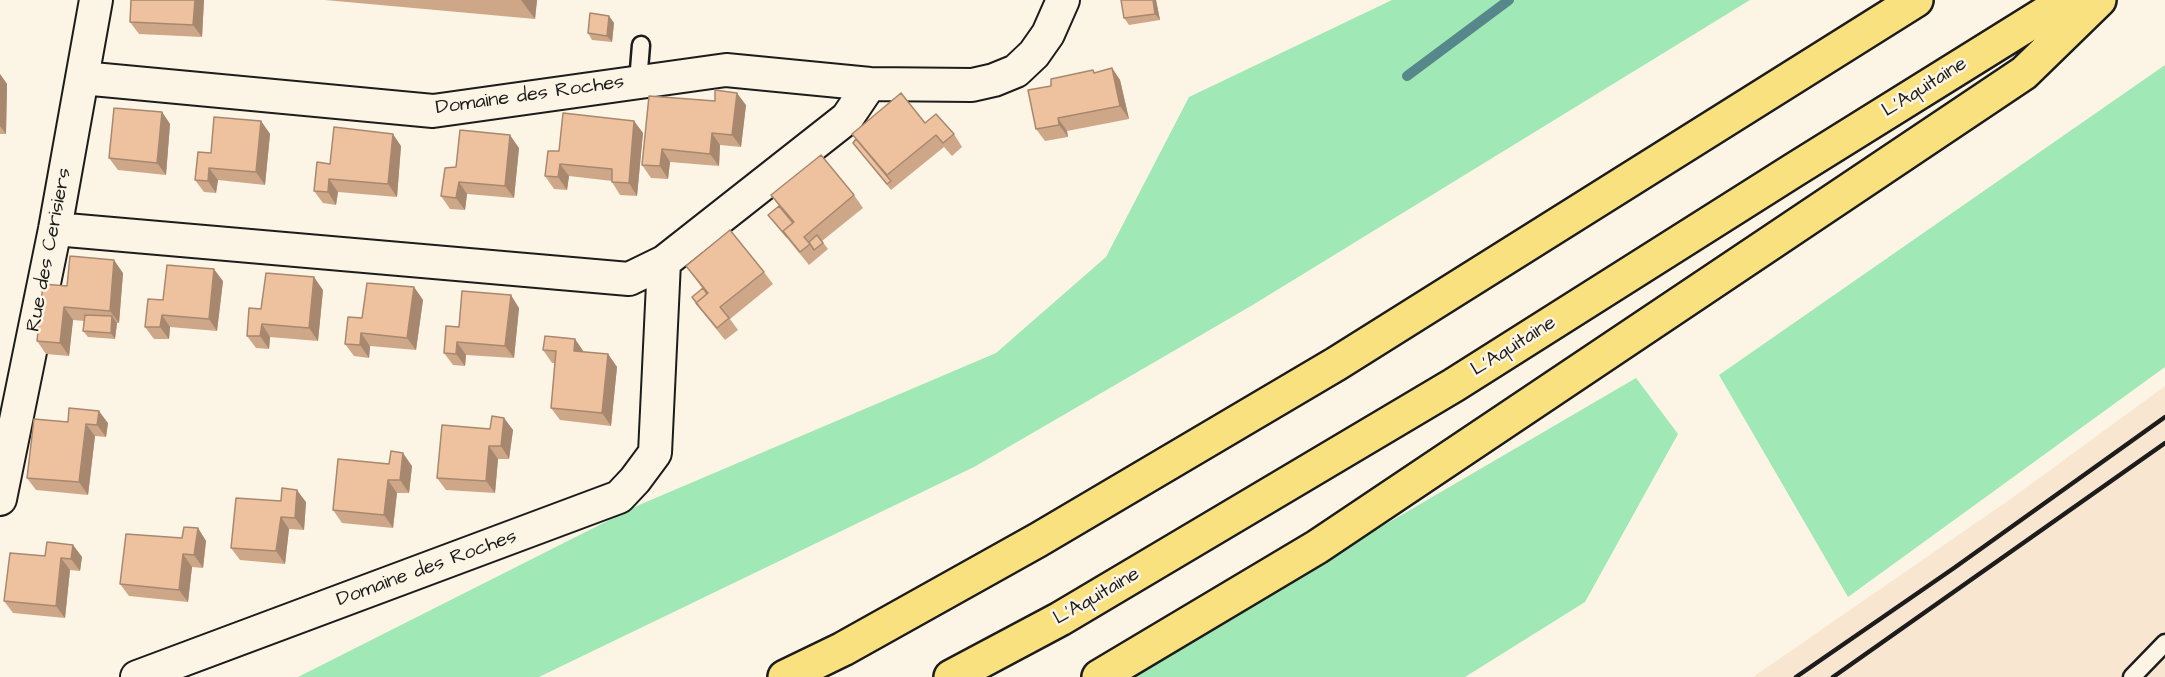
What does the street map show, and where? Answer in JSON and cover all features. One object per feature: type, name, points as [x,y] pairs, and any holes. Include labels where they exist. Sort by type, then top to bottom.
[{"type":"highway","points":[[785,677],[843,649],[1038,540],[1336,364],[1916,0]]},
{"type":"highway","name":"L'Aquitaine","points":[[951,677],[1060,619],[1444,391],[2067,0]]},
{"type":"highway","points":[[1099,677],[1317,547],[2024,73],[2099,0]]},
{"type":"street","name":"Rue des Cerisiers","points":[[0,499],[55,229],[96,0]]},
{"type":"street","name":"Domaine des Roches","points":[[82,78],[433,111],[638,82],[726,61],[972,85],[994,80],[1016,71],[1034,54],[1048,34],[1063,0]]},
{"type":"street","points":[[55,229],[629,279],[664,262],[847,118],[883,78]]},
{"type":"street","name":"Domaine des Roches","points":[[137,677],[619,497],[655,453],[664,262]]},
{"type":"lane","points":[[638,82],[641,45]]},
{"type":"lane","points":[[2132,677],[2165,643]]},
{"type":"shaded area","points":[[2165,386],[2165,677],[1753,677],[2012,498]]},
{"type":"green space","points":[[1392,0],[1750,0],[1251,306],[974,467],[539,677],[298,677],[639,505],[996,353],[1106,257],[1189,97]]},
{"type":"green space","points":[[2165,65],[2165,367],[1848,597],[1719,375]]},
{"type":"green space","points":[[1636,378],[1678,434],[1585,602],[1465,677],[1124,677]]},
{"type":"building","points":[[131,0],[195,0],[193,25],[130,22]]},
{"type":"building","points":[[1121,0],[1153,0],[1155,14],[1124,18]]},
{"type":"building","points":[[590,13],[609,16],[607,36],[588,33]]},
{"type":"building","points":[[1112,68],[1120,106],[1058,118],[1059,125],[1036,129],[1028,90],[1051,86],[1051,79]]},
{"type":"building","points":[[715,90],[737,93],[732,135],[712,133],[710,154],[662,149],[660,166],[642,165],[649,96],[715,101]]},
{"type":"building","points":[[901,93],[925,123],[936,114],[954,134],[943,143],[936,135],[887,175],[852,134]]},
{"type":"building","points":[[114,108],[162,112],[157,163],[109,158]]},
{"type":"building","points":[[563,113],[634,121],[629,183],[612,182],[612,169],[560,164],[558,177],[545,176],[548,151],[559,151]]},
{"type":"building","points":[[214,117],[261,121],[256,172],[209,168],[208,181],[195,180],[198,152],[211,153]]},
{"type":"building","points":[[334,127],[393,134],[388,184],[329,179],[328,192],[314,191],[317,162],[330,164]]},
{"type":"building","points":[[460,130],[510,135],[505,186],[459,182],[456,198],[441,196],[445,168],[456,167]]},
{"type":"building","points":[[856,139],[891,181],[887,184],[853,143]]},
{"type":"building","points":[[821,155],[854,195],[804,237],[810,244],[800,252],[783,231],[794,222],[771,195]]},
{"type":"building","points":[[779,206],[793,223],[783,231],[787,237],[768,215]]},
{"type":"building","points":[[730,230],[764,272],[720,307],[729,318],[717,328],[696,303],[708,293],[686,266]]},
{"type":"building","points":[[817,235],[823,243],[814,250],[809,242]]},
{"type":"building","points":[[70,256],[114,260],[110,311],[64,307],[60,343],[37,341],[43,284],[67,286]]},
{"type":"building","points":[[167,265],[214,269],[209,319],[162,315],[160,327],[145,327],[148,299],[163,300]]},
{"type":"building","points":[[266,273],[314,277],[309,328],[262,324],[260,336],[247,336],[249,308],[261,309]]},
{"type":"building","points":[[367,283],[414,287],[407,338],[361,333],[360,345],[345,344],[348,317],[362,318]]},
{"type":"building","points":[[703,288],[707,294],[696,303],[692,297]]},
{"type":"building","points":[[462,291],[511,295],[505,346],[457,342],[456,354],[444,353],[446,326],[459,327]]},
{"type":"building","points":[[85,315],[112,316],[111,333],[83,331]]},
{"type":"building","points":[[545,336],[575,339],[574,351],[608,354],[602,413],[551,408],[556,351],[543,350]]},
{"type":"building","points":[[69,408],[99,411],[97,425],[86,424],[79,482],[27,478],[34,419],[68,422]]},
{"type":"building","points":[[492,416],[504,418],[501,446],[489,446],[486,481],[437,478],[442,425],[490,429]]},
{"type":"building","points":[[391,451],[403,453],[400,480],[388,480],[384,515],[333,510],[338,459],[389,464]]},
{"type":"building","points":[[282,488],[297,490],[295,518],[281,517],[276,551],[231,548],[236,498],[281,501]]},
{"type":"building","points":[[184,527],[198,528],[194,555],[183,554],[179,590],[120,584],[126,534],[182,538]]},
{"type":"building","points":[[47,542],[73,545],[71,559],[61,558],[56,606],[4,601],[10,553],[45,556]]},
{"type":"waterway","points":[[1407,76],[1509,0]]},
{"type":"railway","points":[[1796,677],[1954,568],[2165,417]]},
{"type":"railway","points":[[1833,677],[2165,443]]}]
